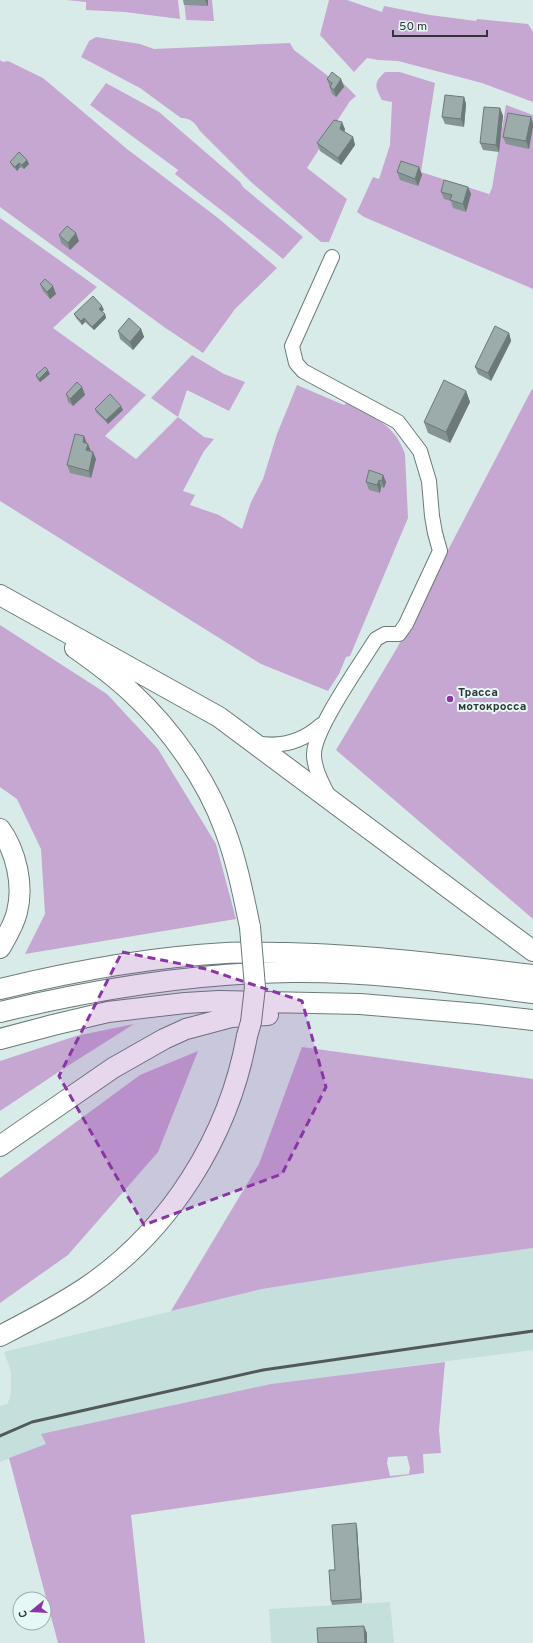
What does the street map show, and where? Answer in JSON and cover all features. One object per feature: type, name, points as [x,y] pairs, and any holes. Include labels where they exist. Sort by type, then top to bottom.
[{"type":"highway","points":[[0,595],[125,663],[219,717],[533,951]]},
{"type":"highway","points":[[0,1336],[50,1310],[86,1287],[127,1255],[157,1225],[194,1173],[218,1128],[230,1098],[245,1050],[251,1022],[255,987],[250,927],[242,886],[225,829],[212,800],[191,764],[175,741],[151,713],[123,685],[23,608]]},
{"type":"highway","points":[[0,829],[12,852],[17,872],[19,892],[17,911],[10,931],[0,948]]},
{"type":"highway","points":[[0,989],[88,969],[131,962],[227,953],[329,954],[434,963],[533,975]]},
{"type":"highway","points":[[0,1012],[125,986],[197,977],[249,973],[294,972],[356,974],[533,993]]},
{"type":"highway","points":[[0,1039],[101,1014],[155,1005],[219,1002],[360,1004],[533,1020]]},
{"type":"highway","points":[[0,1146],[113,1068],[157,1042],[186,1029],[231,1017],[317,1012],[360,1004]]},
{"type":"street","points":[[331,800],[321,781],[314,754],[317,738],[325,722],[376,639],[385,634],[399,634],[406,624],[440,550],[432,516],[429,481],[420,451],[398,422],[303,371],[296,363],[292,346],[332,257]]},
{"type":"street","points":[[253,742],[272,746],[289,744],[312,734],[325,722]]},
{"type":"highlighted area","points":[[122,952],[206,969],[302,1001],[326,1087],[282,1174],[144,1225],[59,1076]]},
{"type":"shaded area","points":[[66,0],[178,0],[180,19],[125,12],[86,10],[86,2]]},
{"type":"shaded area","points":[[184,0],[212,0],[214,21],[186,20]]},
{"type":"shaded area","points":[[329,0],[347,0],[382,12],[384,6],[430,15],[476,21],[477,19],[528,24],[533,32],[533,102],[482,83],[398,61],[367,58],[354,72],[320,35]]},
{"type":"shaded area","points":[[96,37],[140,44],[154,49],[290,43],[294,50],[332,79],[335,75],[356,96],[350,101],[307,168],[347,199],[329,242],[321,242],[251,182],[192,122],[181,118],[140,88],[81,57],[89,41]]},
{"type":"shaded area","points":[[0,60],[3,62],[8,61],[43,78],[127,149],[218,218],[277,268],[235,309],[203,353],[164,327],[0,207]]},
{"type":"shaded area","points":[[385,72],[400,72],[435,83],[421,172],[489,194],[483,208],[492,188],[506,105],[533,115],[533,289],[364,217],[357,212],[373,177],[379,179],[390,145],[392,102],[382,100],[376,85],[378,79]]},
{"type":"shaded area","points":[[106,83],[159,112],[240,182],[243,187],[303,237],[283,259],[256,238],[175,174],[178,170],[90,105]]},
{"type":"shaded area","points":[[0,218],[97,287],[53,328],[146,395],[105,436],[136,459],[178,417],[204,437],[214,439],[204,451],[183,491],[195,495],[190,505],[219,515],[242,529],[251,502],[263,479],[277,434],[297,385],[344,405],[346,403],[365,412],[382,422],[395,435],[405,454],[408,518],[350,656],[346,657],[339,674],[328,691],[261,664],[0,501]]},
{"type":"shaded area","points":[[192,355],[224,374],[245,382],[229,411],[187,390],[178,417],[151,398]]},
{"type":"shaded area","name":"Трасса мотокросса","points":[[532,389],[533,919],[336,750],[397,648]]},
{"type":"shaded area","points":[[0,625],[107,694],[158,749],[216,844],[236,919],[25,954],[45,914],[41,849],[17,799],[0,787]]},
{"type":"shaded area","points":[[134,1024],[0,1111],[0,1061],[76,1036]]},
{"type":"shaded area","points":[[302,1047],[533,1079],[533,1248],[262,1289],[171,1311],[259,1164]]},
{"type":"shaded area","points":[[198,1051],[158,1152],[68,1255],[0,1303],[0,1178],[140,1075]]},
{"type":"shaded area","points":[[533,1248],[533,1350],[271,1384],[46,1444],[0,1462],[0,1406],[7,1404],[10,1398],[11,1390],[11,1371],[4,1352],[262,1289]]},
{"type":"shaded area","points":[[445,1362],[439,1430],[441,1453],[423,1454],[424,1473],[131,1515],[145,1643],[58,1643],[52,1620],[52,1591],[44,1591],[9,1458],[46,1444],[41,1434],[271,1384]],"holes":[[[407,1456],[410,1468],[409,1474],[390,1476],[387,1463],[388,1457]]]},
{"type":"shaded area","points":[[390,1602],[394,1643],[271,1643],[269,1609]]},
{"type":"building","points":[[332,72],[341,79],[334,90],[330,87],[332,83],[327,79]]},
{"type":"building","points":[[445,95],[464,97],[461,119],[442,117]]},
{"type":"building","points":[[484,107],[500,108],[496,145],[480,143]]},
{"type":"building","points":[[508,113],[531,117],[526,141],[503,137]]},
{"type":"building","points":[[334,120],[342,122],[340,129],[353,137],[338,158],[317,143]]},
{"type":"building","points":[[19,152],[27,160],[22,165],[19,163],[15,167],[10,162]]},
{"type":"building","points":[[401,161],[419,167],[415,179],[397,172]]},
{"type":"building","points":[[444,180],[468,187],[463,204],[450,200],[452,195],[441,192]]},
{"type":"building","points":[[67,226],[76,233],[68,243],[59,235]]},
{"type":"building","points":[[45,279],[53,286],[47,292],[40,284]]},
{"type":"building","points":[[93,296],[102,306],[99,309],[105,314],[92,327],[84,318],[81,321],[74,314]]},
{"type":"building","points":[[129,318],[141,329],[130,342],[118,331]]},
{"type":"building","points":[[495,326],[509,333],[488,373],[475,367]]},
{"type":"building","points":[[45,367],[48,370],[39,379],[36,375]]},
{"type":"building","points":[[444,380],[466,391],[446,432],[424,422]]},
{"type":"building","points":[[77,382],[82,387],[70,399],[66,394]]},
{"type":"building","points":[[110,394],[121,406],[106,420],[95,409]]},
{"type":"building","points":[[75,434],[84,436],[83,442],[88,444],[86,450],[93,452],[89,471],[67,465]]},
{"type":"building","points":[[369,470],[383,475],[382,481],[379,480],[377,485],[366,482]]},
{"type":"building","points":[[356,1523],[361,1599],[331,1601],[329,1570],[335,1570],[332,1525]]},
{"type":"building","points":[[364,1626],[365,1643],[318,1643],[317,1628]]},
{"type":"railway","points":[[0,1436],[32,1422],[263,1370],[533,1331]]},
{"type":"place","name":"Трасса мотокросса","points":[[450,699]]}]
